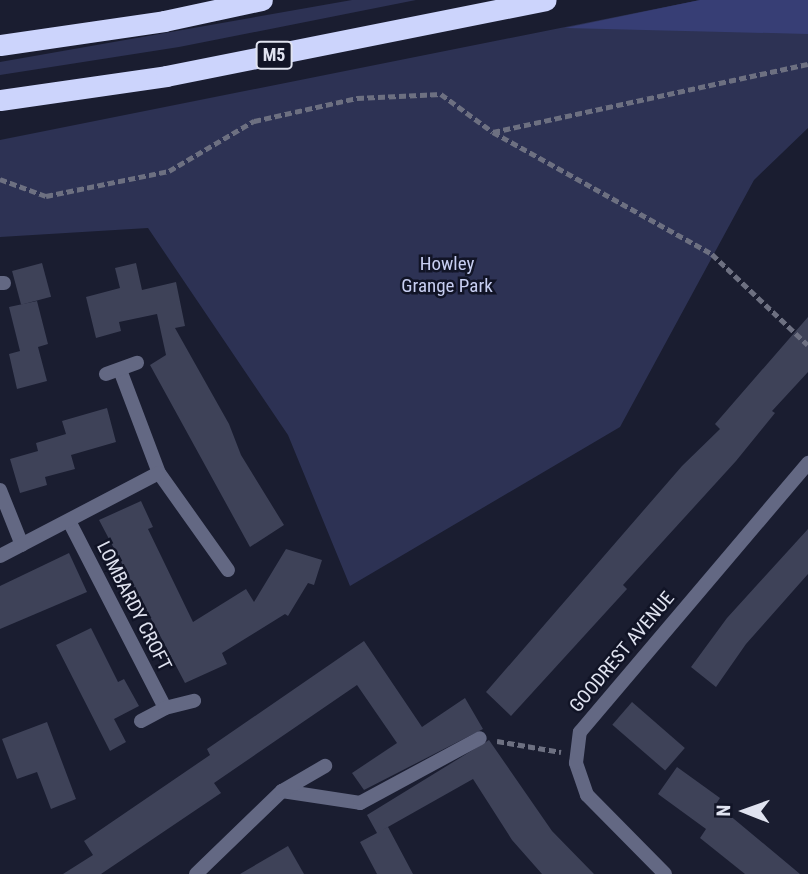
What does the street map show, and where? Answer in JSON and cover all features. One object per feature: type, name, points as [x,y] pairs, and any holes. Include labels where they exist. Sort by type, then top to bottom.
[{"type":"highway","points":[[0,45],[164,21],[262,0]]},
{"type":"highway","name":"M5","points":[[0,100],[166,76],[545,0]]},
{"type":"street","points":[[137,363],[113,372],[159,472],[228,570]]},
{"type":"street","name":"GOODREST AVENUE","points":[[576,754],[580,732],[808,463]]},
{"type":"street","points":[[0,556],[159,472]]},
{"type":"street","points":[[0,490],[22,545]]},
{"type":"street","name":"LOMBARDY CROFT","points":[[69,521],[164,708]]},
{"type":"street","points":[[141,720],[164,708],[194,701]]},
{"type":"street","points":[[282,791],[360,803],[480,738]]},
{"type":"street","points":[[576,754],[587,795],[665,874]]},
{"type":"street","points":[[195,874],[282,791],[325,766]]},
{"type":"path","points":[[492,132],[808,64]]},
{"type":"path","points":[[0,179],[46,196],[169,171],[254,121],[357,98],[441,94],[492,132],[712,254],[808,345]]},
{"type":"path","points":[[480,738],[576,754]]},
{"type":"green space","points":[[352,0],[416,0],[179,47],[0,75],[0,62]]},
{"type":"green space","name":"Howley Grange Park","points":[[700,0],[808,0],[808,128],[754,180],[620,427],[350,586],[288,435],[148,228],[0,237],[0,140]]},
{"type":"shaded area","points":[[700,0],[808,0],[808,34],[565,28]]},
{"type":"building","points":[[42,263],[51,297],[21,305],[12,271]]},
{"type":"building","points":[[136,263],[142,290],[176,282],[185,326],[175,328],[229,424],[241,455],[284,525],[250,547],[150,365],[166,355],[157,314],[119,322],[121,331],[96,338],[86,297],[120,288],[115,268]]},
{"type":"building","points":[[37,301],[48,344],[38,347],[47,381],[17,389],[9,354],[20,351],[9,307]]},
{"type":"building","points":[[808,317],[808,372],[772,411],[775,413],[736,461],[623,585],[627,589],[511,716],[486,692],[682,466],[720,429],[715,424]]},
{"type":"building","points":[[107,408],[116,442],[71,455],[75,469],[45,477],[47,485],[20,493],[10,459],[38,451],[36,443],[66,434],[62,421]]},
{"type":"building","points":[[141,501],[153,527],[148,529],[193,622],[246,589],[254,602],[286,549],[322,560],[314,585],[308,583],[288,616],[285,614],[222,653],[227,664],[185,683],[99,520]]},
{"type":"building","points":[[808,529],[808,574],[746,644],[716,687],[691,667],[727,618]]},
{"type":"building","points":[[69,553],[87,592],[0,629],[0,586]]},
{"type":"building","points":[[91,628],[118,682],[124,679],[139,706],[114,719],[126,742],[110,751],[56,645]]},
{"type":"building","points":[[364,641],[422,727],[465,698],[483,729],[364,790],[352,773],[397,743],[357,685],[214,783],[221,793],[101,874],[63,874],[93,855],[84,841],[210,755],[207,749]]},
{"type":"building","points":[[632,702],[685,748],[665,771],[612,725]]},
{"type":"building","points":[[47,722],[76,799],[51,809],[37,772],[17,779],[2,739]]},
{"type":"building","points":[[489,740],[552,831],[594,874],[542,874],[512,840],[473,779],[379,832],[388,827],[413,874],[377,874],[360,842],[377,833],[367,815]]},
{"type":"building","points":[[677,767],[720,798],[716,804],[800,874],[745,874],[700,838],[706,829],[658,794]]},
{"type":"building","points":[[288,846],[304,874],[240,874]]}]
